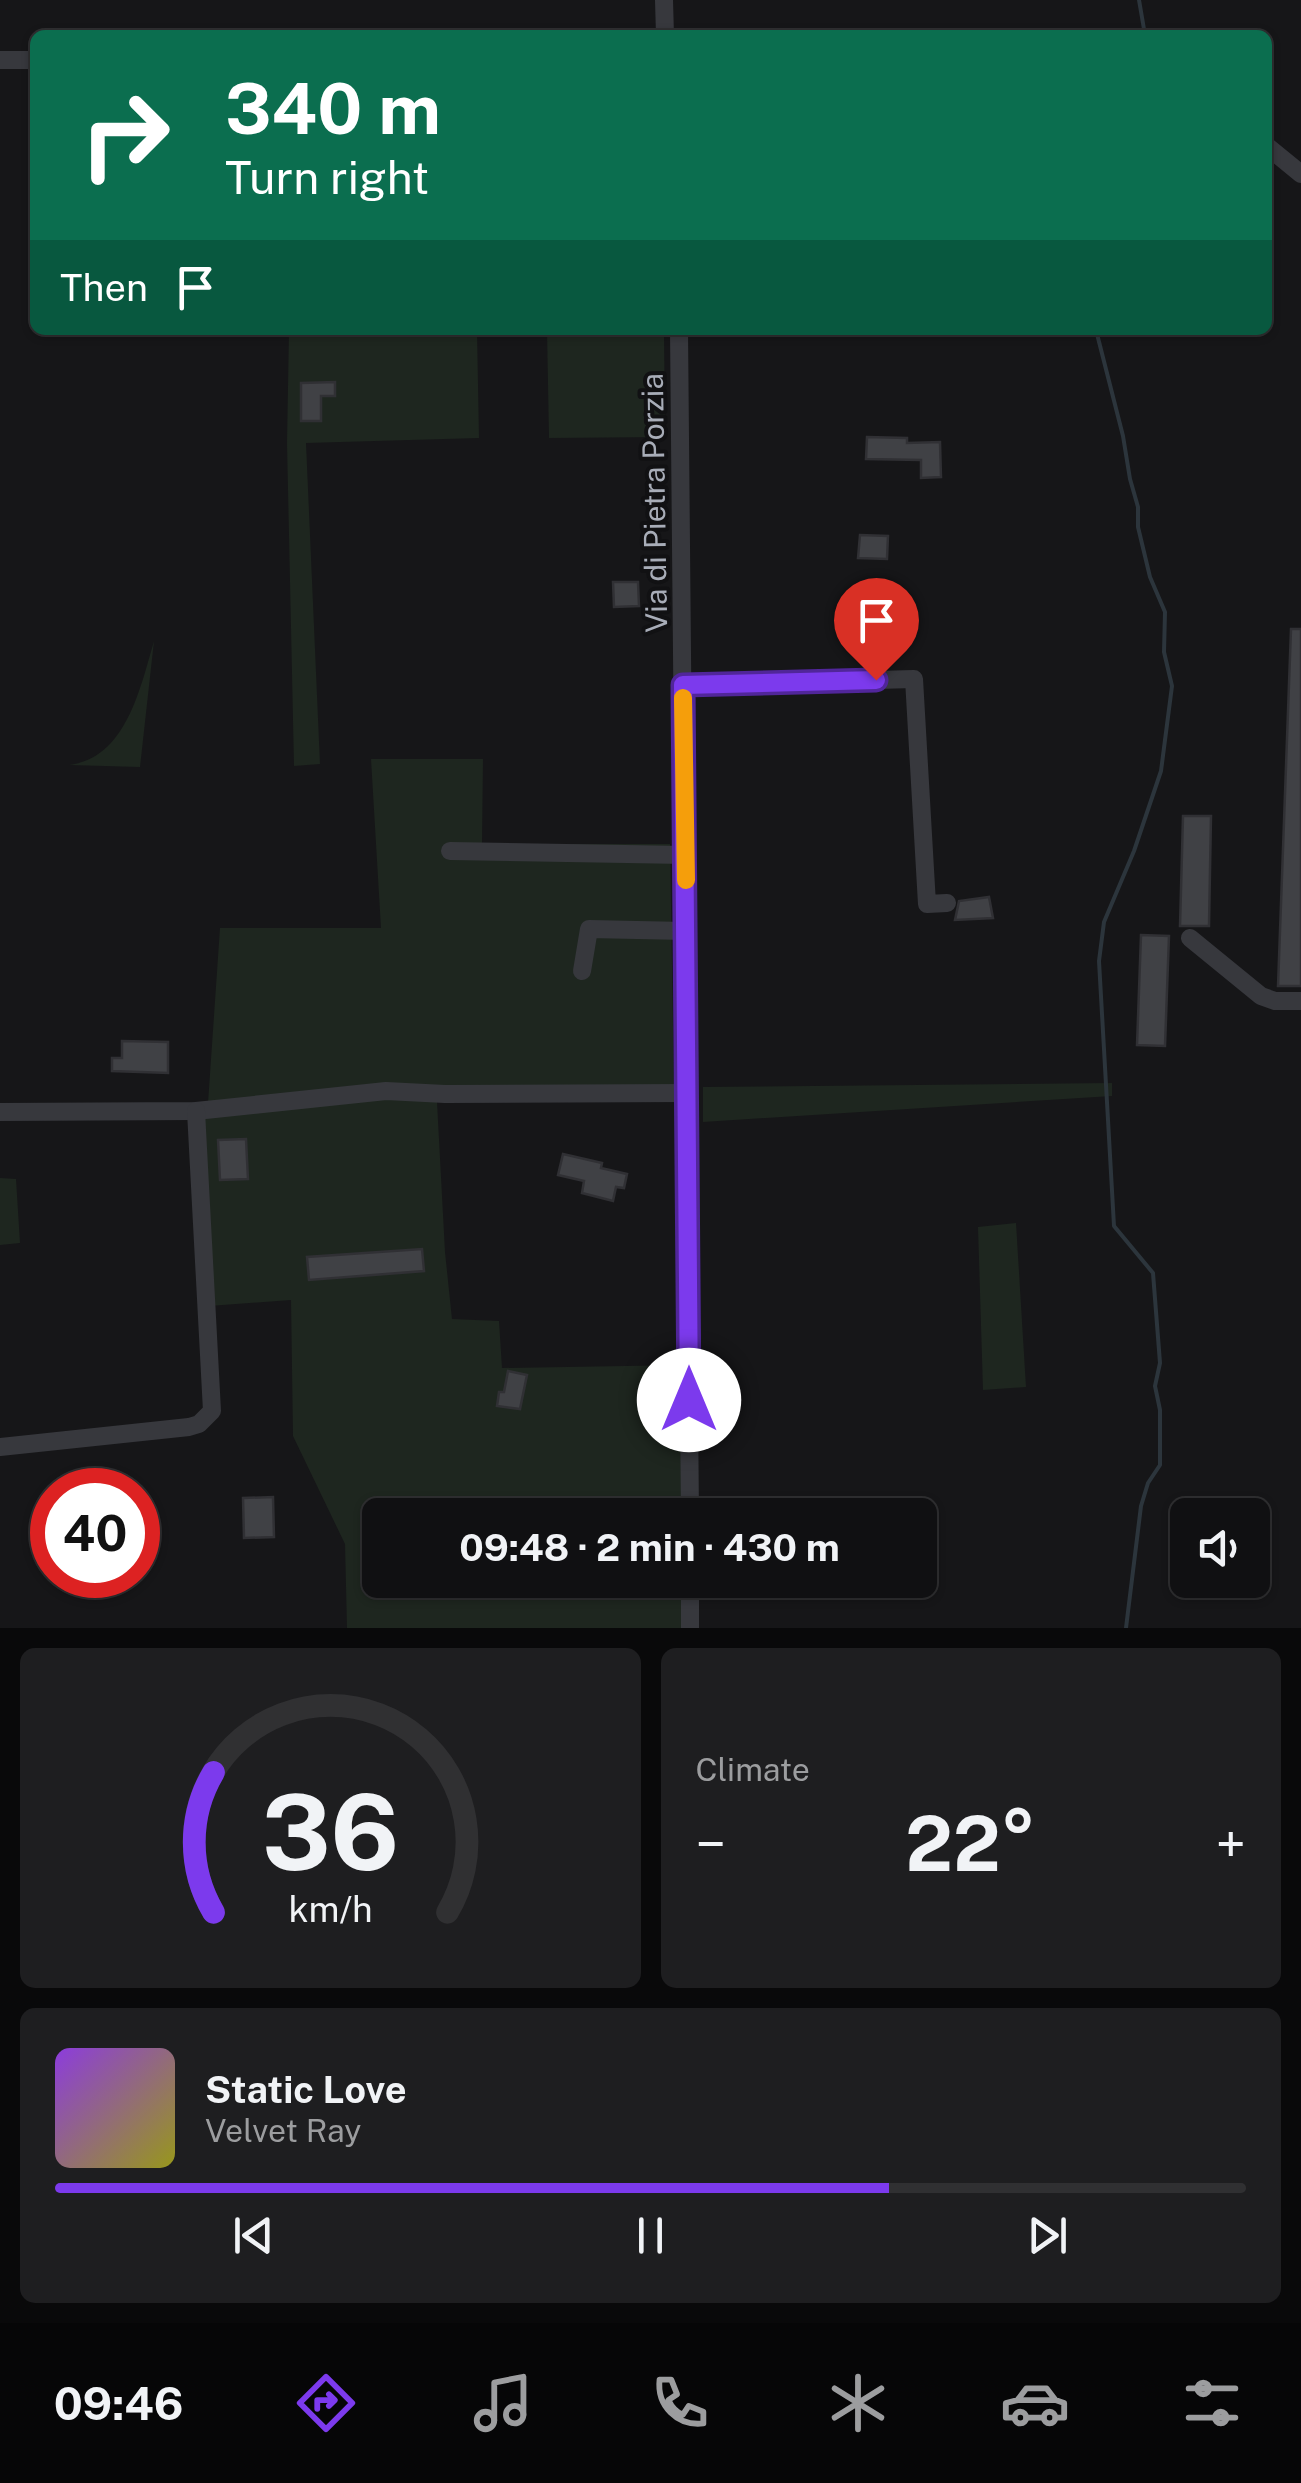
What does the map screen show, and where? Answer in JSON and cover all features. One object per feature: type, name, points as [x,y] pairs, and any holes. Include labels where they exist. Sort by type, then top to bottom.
[{"type":"street","points":[[664,0],[665,30]]},
{"type":"street","points":[[0,60],[30,60]]},
{"type":"street","points":[[1272,150],[1301,174]]},
{"type":"street","name":"Via di Pietra Porzia","points":[[679,335],[690,1498]]},
{"type":"street","points":[[683,685],[914,679],[927,904],[947,903]]},
{"type":"street","points":[[450,852],[685,854]]},
{"type":"street","points":[[582,971],[588,929],[686,937]]},
{"type":"street","points":[[1190,938],[1261,996],[1276,1001],[1301,1001]]},
{"type":"street","points":[[0,1112],[196,1111],[386,1090],[444,1094],[688,1088]]},
{"type":"street","points":[[0,1447],[190,1426],[212,1412],[196,1111]]},
{"type":"street","points":[[690,1598],[690,1628]]},
{"type":"shaded area","points":[[289,335],[477,335],[479,438],[306,443],[320,764],[294,766],[287,443]]},
{"type":"shaded area","points":[[547,335],[664,335],[665,437],[549,438]]},
{"type":"shaded area","points":[[154,641],[140,767],[69,765],[88,760],[117,735],[136,699]]},
{"type":"shaded area","points":[[371,759],[483,759],[482,844],[670,844],[674,1087],[208,1103],[220,928],[381,928]]},
{"type":"shaded area","points":[[1112,1083],[1112,1096],[703,1122],[703,1087]]},
{"type":"shaded area","points":[[388,1098],[437,1102],[452,1319],[499,1321],[502,1368],[683,1365],[684,1498],[362,1498],[362,1598],[684,1598],[685,1628],[347,1628],[345,1544],[293,1436],[291,1300],[209,1306],[204,1118]],"holes":[[[422,1249],[423,1271],[365,1276],[363,1254]]]},
{"type":"shaded area","points":[[0,1178],[16,1179],[20,1243],[0,1245]]},
{"type":"shaded area","points":[[1016,1223],[1026,1387],[983,1390],[978,1227]]},
{"type":"building","points":[[335,382],[335,396],[321,396],[321,421],[301,421],[301,383]]},
{"type":"building","points":[[867,437],[907,438],[907,443],[940,442],[941,477],[921,478],[921,460],[866,459]]},
{"type":"building","points":[[860,535],[888,536],[887,559],[858,558]]},
{"type":"building","points":[[613,582],[638,582],[639,606],[614,607]]},
{"type":"building","points":[[1291,629],[1301,629],[1301,986],[1278,986]]},
{"type":"building","points":[[1183,816],[1211,816],[1209,926],[1180,926]]},
{"type":"building","points":[[989,897],[993,918],[955,920],[959,901]]},
{"type":"building","points":[[1141,935],[1169,936],[1165,1046],[1137,1045]]},
{"type":"building","points":[[122,1041],[168,1042],[168,1073],[112,1071],[112,1058],[122,1058]]},
{"type":"building","points":[[246,1139],[248,1179],[220,1180],[218,1140]]},
{"type":"building","points":[[563,1154],[602,1163],[601,1168],[627,1174],[624,1188],[616,1187],[613,1201],[582,1193],[584,1181],[558,1175]]},
{"type":"building","points":[[422,1249],[424,1271],[309,1280],[307,1257]]},
{"type":"building","points":[[508,1371],[527,1375],[520,1409],[497,1406]]},
{"type":"building","points":[[273,1497],[274,1537],[244,1538],[243,1498]]},
{"type":"waterway","points":[[1139,0],[1144,30]]},
{"type":"waterway","points":[[1097,335],[1123,436],[1150,577],[1165,612],[1164,652],[1172,686],[1161,771],[1104,922],[1099,961],[1114,1226],[1153,1273],[1160,1363],[1155,1386],[1160,1410],[1160,1465],[1148,1483],[1141,1506],[1126,1628]]},
{"type":"slow traffic","points":[[683,698],[686,880]]},
{"type":"route","points":[[689,1400],[683,685],[876,680]]}]
